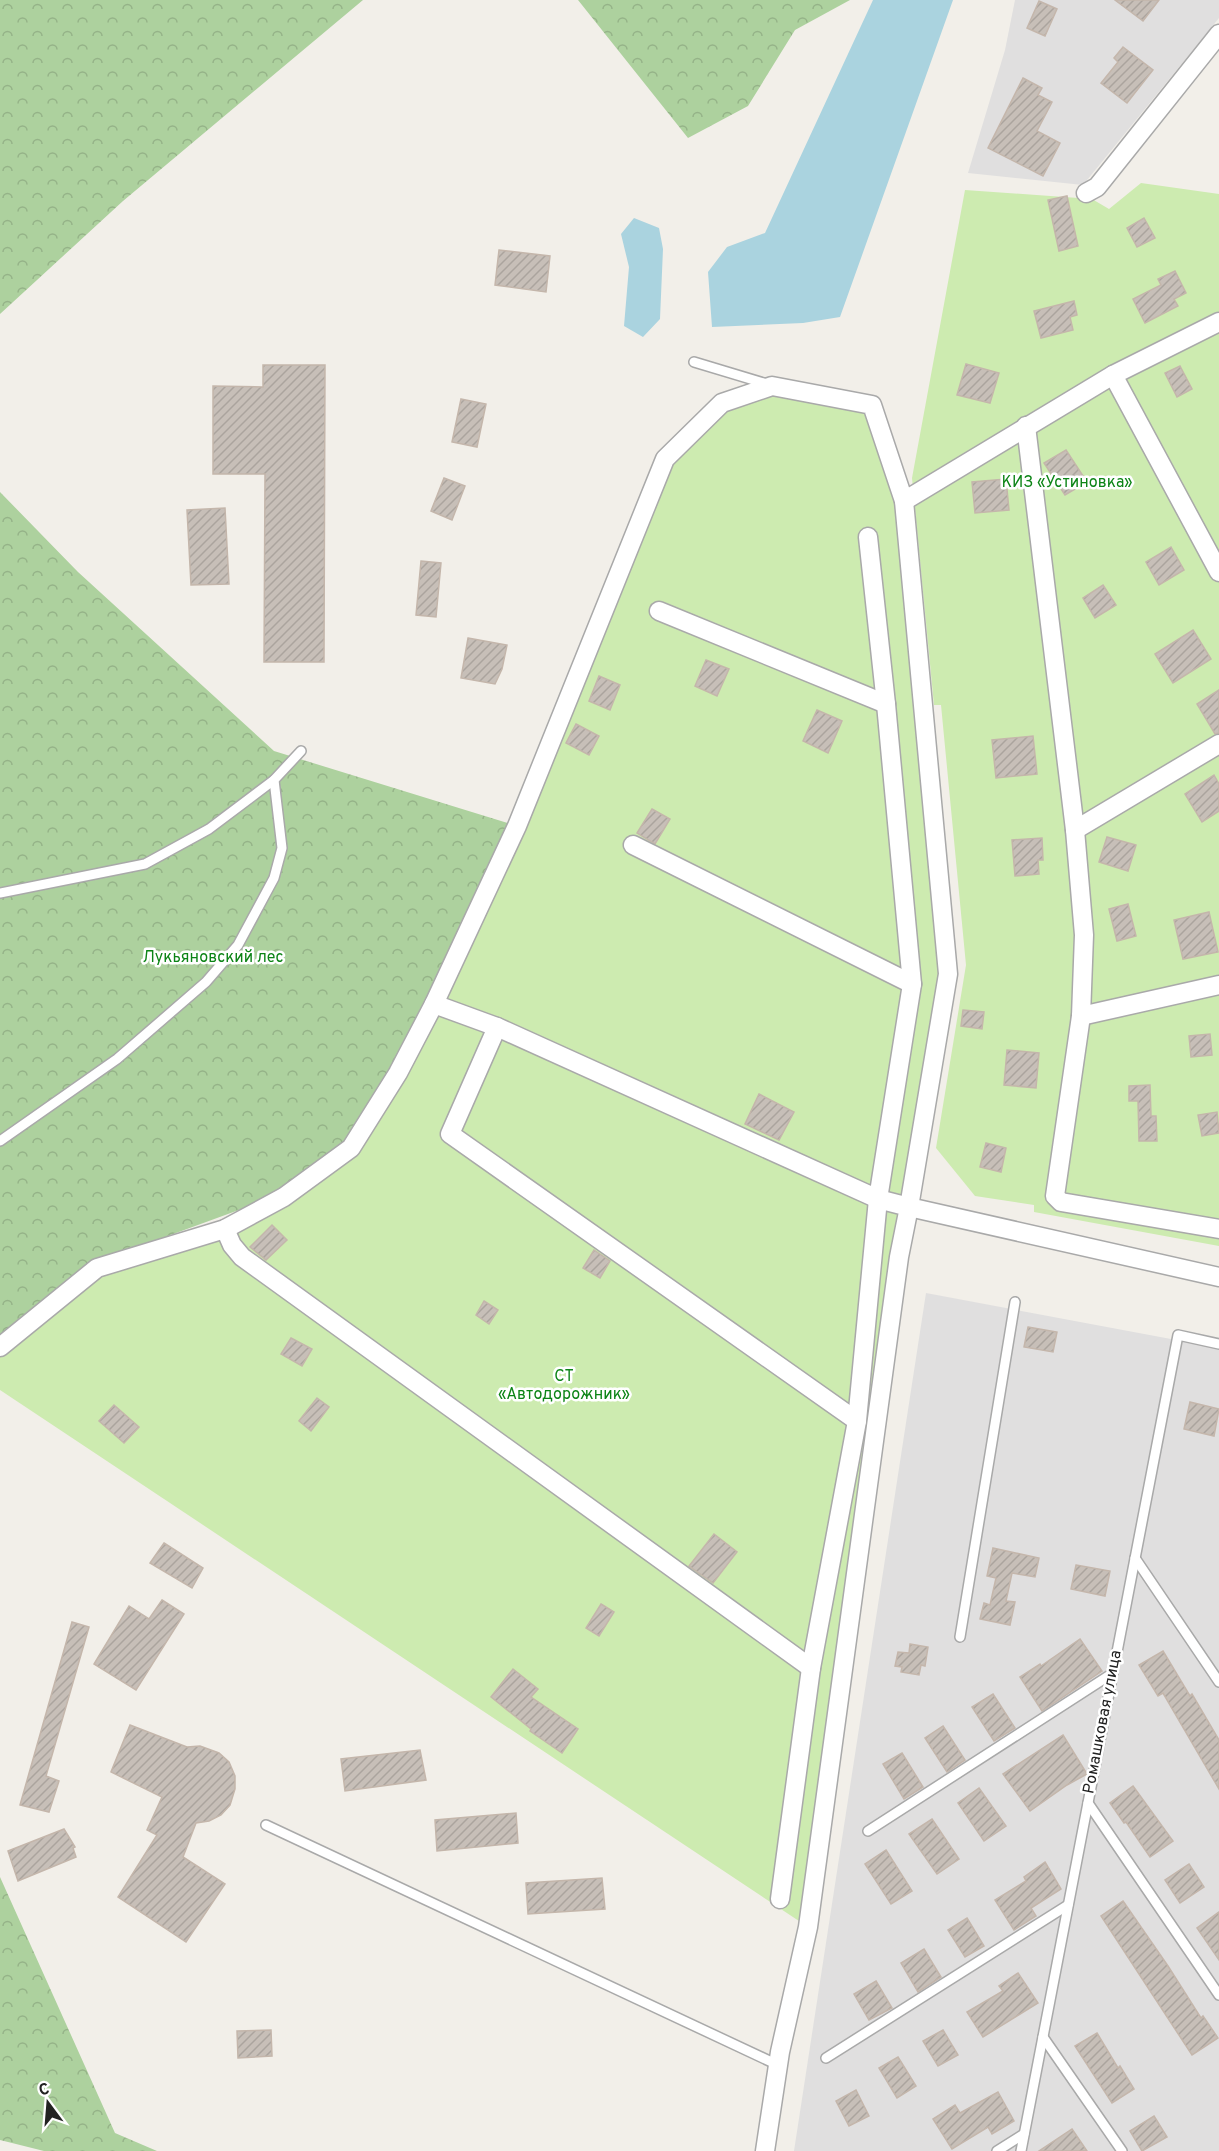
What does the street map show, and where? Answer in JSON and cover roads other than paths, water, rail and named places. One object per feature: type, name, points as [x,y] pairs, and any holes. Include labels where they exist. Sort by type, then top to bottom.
[{"type":"street","points":[[1086,193],[1097,188],[1219,34]]},
{"type":"street","points":[[903,501],[1113,375],[1219,322]]},
{"type":"street","points":[[1113,375],[1219,572]]},
{"type":"street","points":[[0,1347],[96,1268],[225,1229],[284,1197],[351,1148],[398,1073],[434,1004],[517,826],[665,459],[722,404],[772,386],[872,405],[903,501],[948,974],[897,1268],[808,1927],[778,2065],[765,2151]]},
{"type":"street","points":[[1026,426],[1075,830],[1084,935],[1081,1016],[1055,1197],[1061,1202],[1219,1229]]},
{"type":"street","points":[[780,1899],[811,1668],[857,1421],[878,1199],[912,984],[868,537]]},
{"type":"street","points":[[659,611],[886,704]]},
{"type":"street","points":[[1075,830],[1219,744]]},
{"type":"street","points":[[633,845],[912,984]]},
{"type":"street","points":[[1081,1016],[1219,986]]},
{"type":"street","points":[[434,1004],[497,1027],[878,1199],[1219,1276]]},
{"type":"street","points":[[497,1027],[450,1134],[857,1421]]},
{"type":"street","points":[[225,1229],[232,1245],[242,1257],[811,1668]]},
{"type":"lane","points":[[694,362],[772,386]]},
{"type":"lane","points":[[0,894],[145,864],[208,829],[274,780],[301,751]]},
{"type":"lane","points":[[0,1142],[117,1059],[206,982],[238,945],[274,878],[282,848],[274,780]]},
{"type":"lane","points":[[960,1637],[1015,1302]]},
{"type":"lane","name":"Ромашковая улица","points":[[1021,2151],[1178,1335],[1219,1344]]},
{"type":"lane","points":[[1135,1558],[1219,1682]]},
{"type":"lane","points":[[868,1831],[1113,1673]]},
{"type":"lane","points":[[1088,1803],[1219,1995]]},
{"type":"lane","points":[[266,1825],[778,2065]]},
{"type":"lane","points":[[826,2058],[1068,1905]]},
{"type":"lane","points":[[1043,2037],[1122,2151]]},
{"type":"lane","points":[[998,2151],[1024,2134]]},
{"type":"water","points":[[873,0],[953,0],[840,317],[803,323],[712,327],[708,272],[727,247],[765,233]]},
{"type":"water","points":[[634,218],[659,228],[663,249],[660,319],[643,337],[624,326],[629,267],[621,234]]},
{"type":"park label","name":"КИЗ «Устиновка»","points":[[1067,483]]},
{"type":"park label","name":"Лукьяновский лес","points":[[213,958]]},
{"type":"park label","name":"СТ «Автодорожник»","points":[[564,1386]]}]
